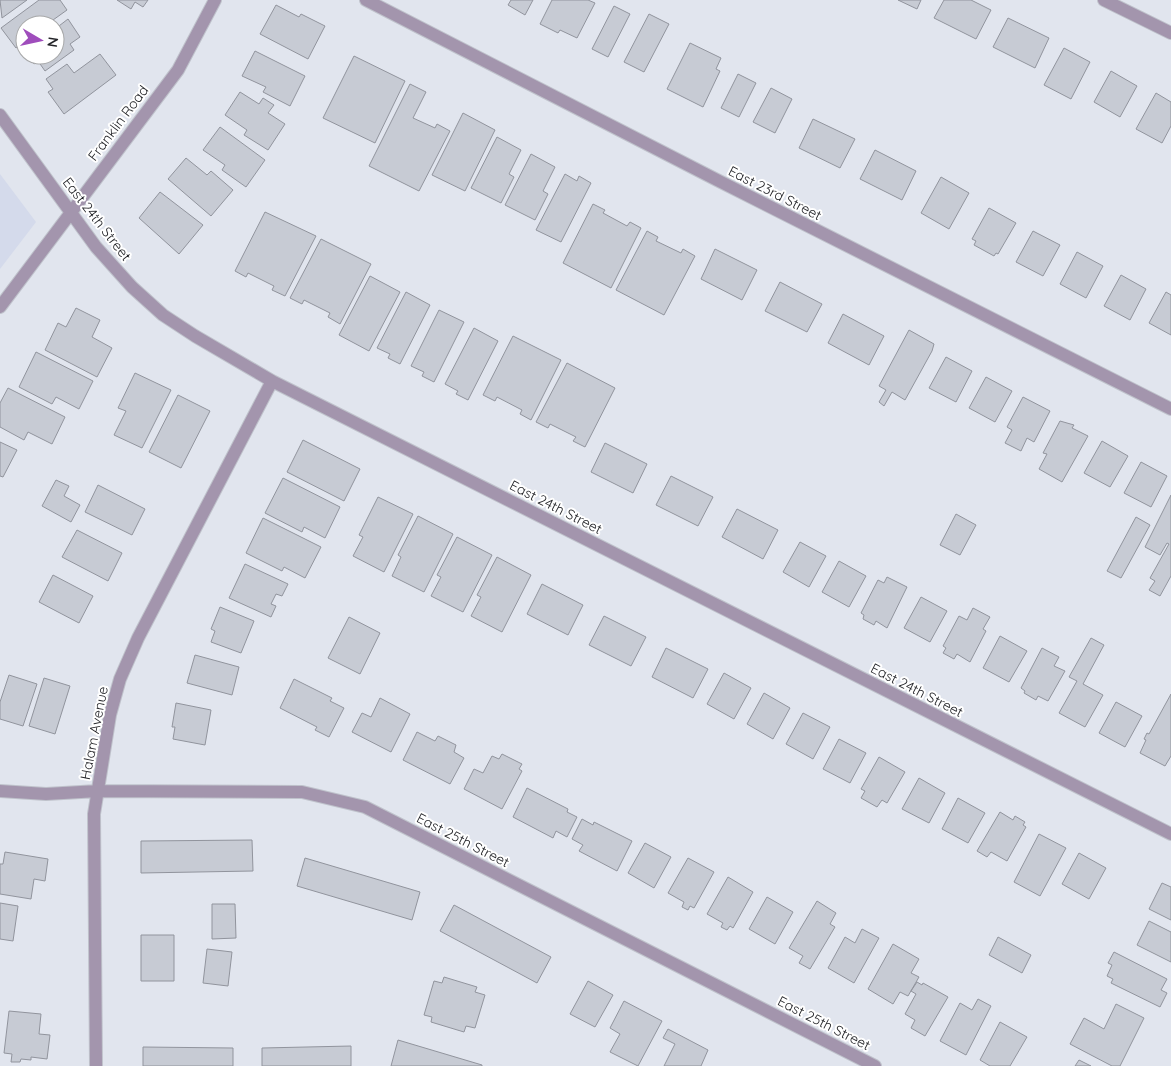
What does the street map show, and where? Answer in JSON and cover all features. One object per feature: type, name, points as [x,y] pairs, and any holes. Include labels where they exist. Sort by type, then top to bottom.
[{"type":"street","name":"Franklin Road","points":[[0,307],[178,70],[215,0]]},
{"type":"street","name":"East 23rd Street","points":[[366,0],[1171,409]]},
{"type":"street","points":[[1104,0],[1171,33]]},
{"type":"street","name":"East 24th Street","points":[[0,115],[71,210],[96,247],[132,287],[163,315],[272,381],[1171,834]]},
{"type":"street","name":"Halam Avenue","points":[[96,1066],[94,814],[110,715],[120,679],[138,638],[272,381]]},
{"type":"street","name":"East 25th Street","points":[[0,791],[46,794],[98,791],[302,792],[365,807],[875,1066]]},
{"type":"shaded area","points":[[0,174],[36,222],[0,269]]},
{"type":"building","points":[[0,0],[27,0],[2,18]]},
{"type":"building","points":[[39,0],[60,0],[67,10],[60,15],[19,15]]},
{"type":"building","points":[[117,0],[148,0],[143,7],[135,2],[131,9]]},
{"type":"building","points":[[511,0],[533,0],[525,15],[508,5]]},
{"type":"building","points":[[552,0],[588,0],[595,3],[577,38],[560,30],[558,33],[540,24]]},
{"type":"building","points":[[898,0],[921,0],[917,9]]},
{"type":"building","points":[[944,0],[971,0],[991,10],[976,39],[934,18]]},
{"type":"building","points":[[276,5],[299,17],[301,14],[325,26],[308,59],[260,34]]},
{"type":"building","points":[[614,6],[630,14],[608,57],[592,49]]},
{"type":"building","points":[[649,14],[669,24],[644,72],[624,62]]},
{"type":"building","points":[[15,18],[15,47],[1,28]]},
{"type":"building","points":[[1008,18],[1049,38],[1035,68],[993,47]]},
{"type":"building","points":[[68,19],[80,37],[70,44],[74,50],[65,57],[65,21]]},
{"type":"building","points":[[690,43],[721,58],[716,69],[720,71],[703,107],[667,89]]},
{"type":"building","points":[[1064,48],[1090,62],[1071,99],[1044,85]]},
{"type":"building","points":[[255,51],[305,76],[290,106],[263,92],[266,87],[242,76]]},
{"type":"building","points":[[100,54],[116,75],[64,114],[48,92],[53,89],[46,79],[67,64],[74,73]]},
{"type":"building","points":[[354,56],[405,81],[375,143],[323,118]]},
{"type":"building","points":[[41,65],[53,65],[45,71]]},
{"type":"building","points":[[1111,71],[1137,86],[1120,117],[1094,102]]},
{"type":"building","points":[[738,74],[756,83],[739,117],[721,108]]},
{"type":"building","points":[[410,84],[426,92],[413,118],[435,128],[437,124],[450,131],[419,191],[369,166]]},
{"type":"building","points":[[771,88],[792,99],[775,133],[753,122]]},
{"type":"building","points":[[240,92],[259,104],[263,98],[274,105],[268,113],[285,124],[268,150],[244,135],[247,130],[225,115]]},
{"type":"building","points":[[1156,93],[1171,102],[1171,126],[1162,143],[1136,129]]},
{"type":"building","points":[[463,113],[495,130],[465,191],[432,175]]},
{"type":"building","points":[[813,119],[855,139],[840,168],[799,148]]},
{"type":"building","points":[[220,127],[265,160],[246,187],[222,170],[225,165],[203,150]]},
{"type":"building","points":[[497,137],[521,150],[509,174],[514,177],[501,203],[471,188]]},
{"type":"building","points":[[875,150],[916,171],[902,200],[860,179]]},
{"type":"building","points":[[531,154],[555,167],[543,191],[548,194],[535,220],[505,205]]},
{"type":"building","points":[[186,158],[207,175],[211,171],[233,190],[211,216],[168,179]]},
{"type":"building","points":[[565,174],[577,181],[579,176],[591,183],[561,242],[536,230]]},
{"type":"building","points":[[941,177],[969,193],[949,229],[921,213]]},
{"type":"building","points":[[160,192],[203,225],[179,254],[139,218]]},
{"type":"building","points":[[593,204],[605,210],[603,213],[627,226],[630,222],[641,228],[611,288],[563,263]]},
{"type":"building","points":[[989,208],[1016,223],[998,254],[996,253],[994,256],[974,245],[976,241],[972,239]]},
{"type":"building","points":[[265,212],[316,236],[285,296],[272,290],[274,286],[248,273],[246,277],[235,271]]},
{"type":"building","points":[[647,231],[658,237],[656,241],[681,253],[683,249],[695,256],[664,315],[616,290]]},
{"type":"building","points":[[1033,231],[1060,245],[1043,276],[1016,262]]},
{"type":"building","points":[[321,239],[371,264],[340,324],[328,317],[330,313],[304,300],[302,304],[290,298]]},
{"type":"building","points":[[715,249],[757,270],[742,300],[701,279]]},
{"type":"building","points":[[1077,252],[1103,266],[1086,298],[1060,284]]},
{"type":"building","points":[[1121,275],[1146,289],[1130,320],[1104,306]]},
{"type":"building","points":[[370,276],[400,292],[369,351],[339,335]]},
{"type":"building","points":[[780,282],[822,304],[807,332],[765,311]]},
{"type":"building","points":[[406,292],[430,305],[400,364],[388,358],[390,354],[377,348]]},
{"type":"building","points":[[1166,292],[1171,295],[1171,335],[1149,323]]},
{"type":"building","points":[[76,308],[100,320],[92,337],[112,348],[97,377],[45,350],[58,323],[66,327]]},
{"type":"building","points":[[439,310],[464,322],[434,382],[422,376],[424,372],[411,366]]},
{"type":"building","points":[[843,314],[884,336],[869,365],[828,343]]},
{"type":"building","points":[[474,328],[498,341],[468,400],[456,394],[458,391],[445,384]]},
{"type":"building","points":[[909,330],[934,344],[932,351],[905,400],[892,392],[884,406],[879,402],[886,390],[879,386]]},
{"type":"building","points":[[513,336],[561,360],[531,420],[520,414],[522,410],[497,397],[495,401],[483,395]]},
{"type":"building","points":[[36,352],[93,381],[79,409],[56,397],[52,404],[19,387]]},
{"type":"building","points":[[946,357],[972,371],[956,402],[929,388]]},
{"type":"building","points":[[567,363],[615,388],[585,447],[573,441],[576,437],[550,424],[548,428],[536,422]]},
{"type":"building","points":[[135,373],[171,390],[142,448],[114,435],[126,411],[118,408]]},
{"type":"building","points":[[986,377],[1012,391],[995,422],[969,408]]},
{"type":"building","points":[[8,388],[65,417],[52,444],[28,432],[24,440],[0,427],[0,403]]},
{"type":"building","points":[[178,395],[210,411],[181,468],[149,452]]},
{"type":"building","points":[[1023,397],[1050,411],[1034,442],[1027,438],[1021,451],[1005,443],[1012,430],[1007,427]]},
{"type":"building","points":[[1060,421],[1074,425],[1072,428],[1088,436],[1062,482],[1039,469],[1047,454],[1043,453]]},
{"type":"building","points":[[303,440],[360,469],[344,501],[287,472]]},
{"type":"building","points":[[1102,441],[1128,456],[1110,487],[1084,473]]},
{"type":"building","points":[[0,442],[17,450],[3,477],[0,476]]},
{"type":"building","points":[[605,443],[647,464],[633,493],[591,472]]},
{"type":"building","points":[[1141,462],[1167,476],[1151,507],[1124,493]]},
{"type":"building","points":[[671,476],[713,497],[698,526],[656,505]]},
{"type":"building","points":[[283,478],[340,507],[325,538],[304,527],[302,532],[265,513]]},
{"type":"building","points":[[56,480],[69,486],[64,496],[80,505],[71,522],[42,506]]},
{"type":"building","points":[[98,485],[145,509],[132,535],[85,512]]},
{"type":"building","points":[[1171,495],[1171,576],[1160,596],[1149,590],[1155,581],[1150,578],[1169,544],[1167,543],[1160,555],[1145,547]]},
{"type":"building","points":[[378,497],[413,514],[384,572],[353,556],[363,537],[359,535]]},
{"type":"building","points":[[737,509],[778,530],[763,559],[722,537]]},
{"type":"building","points":[[956,514],[976,525],[960,555],[940,545]]},
{"type":"building","points":[[418,516],[453,534],[424,592],[392,576],[401,557],[398,555]]},
{"type":"building","points":[[1136,517],[1150,525],[1121,578],[1107,571]]},
{"type":"building","points":[[263,518],[321,547],[305,578],[284,567],[282,571],[246,553]]},
{"type":"building","points":[[77,530],[122,553],[108,581],[62,557]]},
{"type":"building","points":[[457,537],[492,555],[463,612],[431,596],[441,577],[437,575]]},
{"type":"building","points":[[800,542],[826,556],[809,587],[783,572]]},
{"type":"building","points":[[497,557],[531,575],[502,632],[471,616],[481,597],[477,595]]},
{"type":"building","points":[[839,561],[866,576],[849,607],[822,592]]},
{"type":"building","points":[[245,564],[288,584],[282,596],[276,594],[271,604],[276,606],[271,617],[229,598]]},
{"type":"building","points":[[53,575],[93,596],[79,623],[39,602]]},
{"type":"building","points":[[887,577],[907,587],[887,628],[876,621],[874,625],[863,619],[864,615],[861,613],[878,580],[884,583]]},
{"type":"building","points":[[542,584],[583,605],[568,635],[527,614]]},
{"type":"building","points":[[921,597],[947,611],[930,642],[904,628]]},
{"type":"building","points":[[220,607],[254,621],[241,653],[211,642],[215,631],[211,629]]},
{"type":"building","points":[[973,608],[990,617],[983,629],[986,631],[970,662],[957,654],[954,659],[943,653],[946,648],[943,646],[959,616],[967,620]]},
{"type":"building","points":[[604,616],[646,637],[631,666],[589,645]]},
{"type":"building","points":[[349,617],[380,633],[360,674],[328,658]]},
{"type":"building","points":[[1000,636],[1027,651],[1009,682],[983,668]]},
{"type":"building","points":[[1091,638],[1104,645],[1083,684],[1103,695],[1085,727],[1059,713],[1077,681],[1069,677]]},
{"type":"building","points":[[666,648],[708,669],[693,698],[652,677]]},
{"type":"building","points":[[1042,648],[1059,657],[1054,666],[1065,671],[1048,701],[1038,696],[1036,700],[1024,693],[1025,691],[1021,688]]},
{"type":"building","points":[[195,655],[239,667],[232,695],[187,683]]},
{"type":"building","points":[[724,673],[751,688],[734,719],[707,704]]},
{"type":"building","points":[[9,675],[37,684],[23,726],[0,719],[0,702]]},
{"type":"building","points":[[44,678],[70,686],[55,734],[29,726]]},
{"type":"building","points":[[294,679],[332,698],[330,701],[344,708],[329,737],[315,730],[317,727],[280,708]]},
{"type":"building","points":[[764,693],[790,708],[773,739],[747,724]]},
{"type":"building","points":[[1171,694],[1171,756],[1165,766],[1140,753],[1147,733],[1149,734]]},
{"type":"building","points":[[380,698],[410,714],[391,752],[352,732],[362,713],[371,717]]},
{"type":"building","points":[[1116,702],[1142,716],[1125,747],[1099,733]]},
{"type":"building","points":[[176,703],[211,710],[205,745],[173,739],[175,727],[172,727]]},
{"type":"building","points":[[803,713],[830,727],[813,759],[786,744]]},
{"type":"building","points":[[417,732],[435,741],[438,736],[456,745],[454,752],[464,758],[450,784],[403,760]]},
{"type":"building","points":[[839,739],[866,753],[850,783],[823,769]]},
{"type":"building","points":[[502,754],[522,764],[519,769],[522,771],[502,809],[464,789],[474,769],[483,773],[492,756],[499,759]]},
{"type":"building","points":[[879,757],[905,772],[887,803],[882,800],[877,807],[861,798],[865,791],[861,789]]},
{"type":"building","points":[[919,778],[945,793],[929,823],[902,809]]},
{"type":"building","points":[[527,788],[568,809],[567,812],[577,817],[567,837],[556,831],[553,838],[513,817]]},
{"type":"building","points":[[958,798],[985,813],[968,843],[942,829]]},
{"type":"building","points":[[1000,812],[1013,820],[1015,816],[1025,822],[1023,825],[1026,827],[1007,861],[991,852],[987,857],[977,851]]},
{"type":"building","points":[[582,819],[593,825],[594,822],[632,841],[617,871],[579,851],[583,845],[572,839]]},
{"type":"building","points":[[1039,834],[1066,848],[1040,896],[1014,882]]},
{"type":"building","points":[[252,840],[253,871],[141,873],[141,841]]},
{"type":"building","points":[[645,843],[671,857],[654,888],[628,873]]},
{"type":"building","points":[[5,852],[48,859],[45,881],[34,879],[31,899],[0,894],[0,864],[3,864]]},
{"type":"building","points":[[1079,853],[1106,868],[1089,899],[1062,884]]},
{"type":"building","points":[[305,858],[420,892],[412,920],[297,886]]},
{"type":"building","points":[[688,858],[714,872],[694,908],[690,906],[688,910],[682,907],[684,902],[668,893]]},
{"type":"building","points":[[728,877],[753,892],[733,928],[730,926],[727,930],[721,927],[723,923],[707,914]]},
{"type":"building","points":[[1162,883],[1171,887],[1171,920],[1149,909]]},
{"type":"building","points":[[767,897],[793,912],[775,944],[749,929]]},
{"type":"building","points":[[817,901],[836,913],[830,924],[835,927],[810,969],[799,963],[803,956],[789,948]]},
{"type":"building","points":[[0,903],[18,906],[13,941],[0,939]]},
{"type":"building","points":[[212,904],[235,904],[236,938],[212,939]]},
{"type":"building","points":[[454,905],[551,957],[537,983],[440,931]]},
{"type":"building","points":[[1149,921],[1171,932],[1171,962],[1137,945]]},
{"type":"building","points":[[862,929],[879,938],[854,983],[828,968],[845,937],[855,943]]},
{"type":"building","points":[[141,935],[174,935],[174,981],[141,981]]},
{"type":"building","points":[[998,937],[1031,955],[1022,973],[989,955]]},
{"type":"building","points":[[893,944],[919,959],[911,973],[919,977],[908,996],[900,992],[893,1004],[868,989]]},
{"type":"building","points":[[207,949],[232,952],[228,986],[203,983]]},
{"type":"building","points":[[1114,952],[1167,979],[1161,990],[1167,993],[1160,1007],[1111,983],[1113,979],[1107,976],[1112,965],[1108,963]]},
{"type":"building","points":[[444,977],[477,987],[475,992],[485,995],[475,1028],[466,1026],[464,1032],[431,1022],[432,1017],[424,1015],[434,981],[442,983]]},
{"type":"building","points":[[588,981],[613,995],[595,1027],[570,1014]]},
{"type":"building","points":[[917,982],[922,985],[923,983],[948,997],[925,1036],[911,1028],[915,1020],[905,1014],[916,994],[911,991]]},
{"type":"building","points":[[978,999],[991,1006],[966,1055],[940,1041],[960,1003],[972,1010]]},
{"type":"building","points":[[624,1001],[662,1021],[638,1066],[610,1052],[620,1034],[610,1028]]},
{"type":"building","points":[[1116,1004],[1144,1018],[1120,1066],[1112,1066],[1070,1044],[1084,1018],[1104,1029]]},
{"type":"building","points":[[9,1011],[41,1014],[39,1034],[50,1035],[47,1059],[31,1057],[31,1060],[21,1059],[20,1062],[11,1062],[12,1054],[4,1053]]},
{"type":"building","points":[[1000,1022],[1027,1037],[1010,1066],[990,1066],[980,1060]]},
{"type":"building","points":[[668,1029],[708,1050],[701,1066],[664,1066],[675,1044],[663,1038]]},
{"type":"building","points":[[398,1040],[482,1065],[482,1066],[391,1066]]},
{"type":"building","points":[[351,1046],[351,1066],[262,1066],[262,1048]]},
{"type":"building","points":[[143,1047],[233,1048],[233,1066],[143,1066]]},
{"type":"building","points":[[1079,1060],[1091,1066],[1075,1066]]}]
